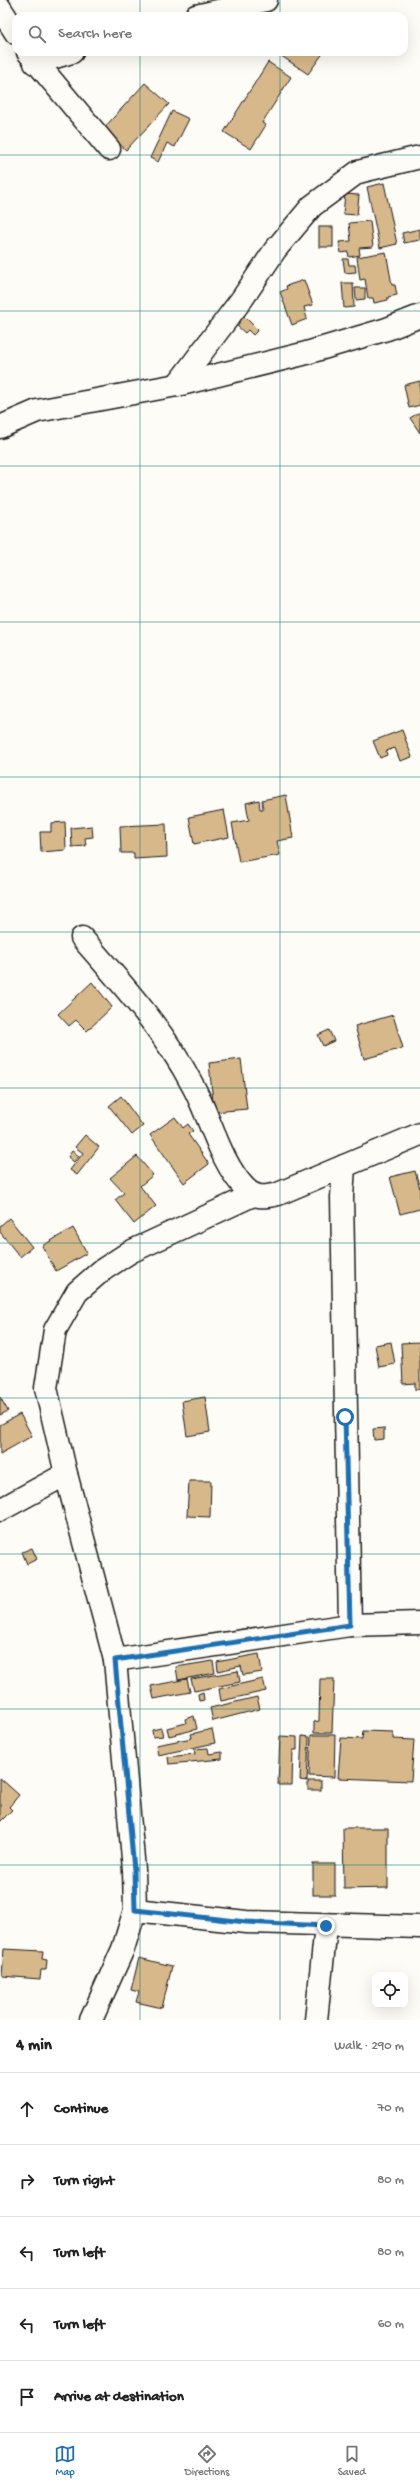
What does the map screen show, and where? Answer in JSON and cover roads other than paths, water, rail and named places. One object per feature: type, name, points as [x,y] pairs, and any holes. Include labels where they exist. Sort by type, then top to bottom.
[{"type":"street","points":[[214,12],[266,0]]},
{"type":"street","points":[[0,8],[12,27]]},
{"type":"street","points":[[32,58],[45,56]]},
{"type":"street","points":[[32,58],[109,149]]},
{"type":"street","points":[[177,385],[242,299],[275,250],[312,206],[358,172],[420,157]]},
{"type":"street","points":[[0,427],[37,411],[177,385],[304,354],[387,329],[420,316]]},
{"type":"street","points":[[82,938],[145,1009],[193,1085],[233,1174],[253,1195],[263,1197],[278,1194],[420,1134]]},
{"type":"street","points":[[344,1166],[342,1197],[350,1625]]},
{"type":"street","points":[[317,1178],[342,1197]]},
{"type":"street","points":[[91,2020],[123,1949],[135,1910],[134,1870],[115,1660],[66,1474],[46,1388],[55,1330],[77,1292],[101,1271],[130,1252],[253,1195]]},
{"type":"street","points":[[0,1510],[66,1474]]},
{"type":"street","points":[[115,1660],[350,1625],[420,1623]]},
{"type":"street","points":[[135,1910],[246,1922],[326,1926],[388,1924],[420,1927]]},
{"type":"street","points":[[316,2020],[326,1926]]}]
